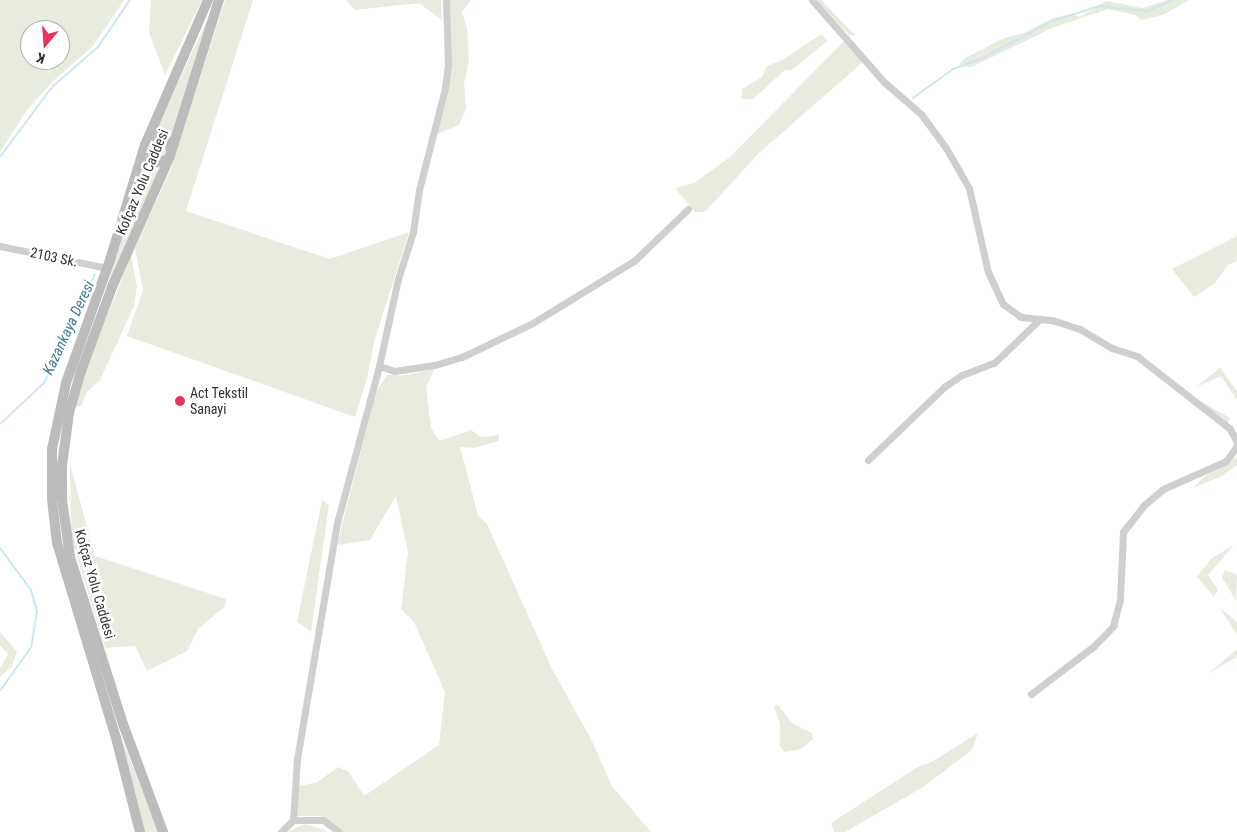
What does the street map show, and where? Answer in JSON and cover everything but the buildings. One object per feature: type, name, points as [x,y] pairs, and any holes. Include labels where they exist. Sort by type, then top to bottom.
[{"type":"main road","name":"Kofçaz Yolu Caddesi","points":[[140,832],[116,738],[61,562],[52,513],[52,448],[60,403],[107,268],[146,145],[208,0]]},
{"type":"main road","name":"Kofçaz Yolu Caddesi","points":[[163,832],[123,724],[74,570],[66,536],[61,483],[65,433],[74,392],[110,294],[169,156],[218,0]]},
{"type":"main road","points":[[154,136],[163,137],[170,143],[169,156],[154,162],[147,157],[146,145],[154,136]]},
{"type":"street","points":[[281,832],[293,820],[297,759],[337,523],[379,366],[383,336],[413,232],[420,190],[445,88],[448,64],[446,0]]},
{"type":"street","points":[[812,0],[884,82],[921,114],[946,148],[969,188],[988,272],[1004,304],[1021,317],[1040,319],[1080,329],[1112,348],[1137,356],[1230,429],[1237,442]]},
{"type":"street","points":[[379,366],[394,371],[434,365],[462,357],[531,324],[634,261],[688,209]]},
{"type":"street","name":"2103 Sk.","points":[[0,246],[107,268]]},
{"type":"street","points":[[868,460],[944,387],[962,375],[994,364],[1040,319]]},
{"type":"street","points":[[1031,694],[1094,646],[1113,626],[1120,599],[1123,532],[1143,506],[1163,489],[1226,461],[1237,446]]},
{"type":"street","points":[[293,820],[323,820],[339,832]]},
{"type":"shaded area","points":[[0,0],[124,0],[93,46],[70,66],[70,20],[20,20],[20,70],[66,70],[27,110],[0,152]]},
{"type":"shaded area","points":[[151,0],[202,0],[165,75],[149,32]]},
{"type":"shaded area","points":[[225,0],[253,0],[186,211],[330,259],[409,232],[374,342],[367,379],[355,417],[127,336],[143,290],[135,248],[171,169]]},
{"type":"shaded area","points":[[346,0],[441,0],[442,20],[419,3],[355,10]]},
{"type":"shaded area","points":[[448,0],[471,0],[462,12],[467,28],[469,61],[464,83],[466,108],[459,125],[437,134],[448,88]]},
{"type":"shaded area","points":[[816,0],[821,0],[856,36],[849,35]]},
{"type":"shaded area","points":[[1167,0],[1189,0],[1163,15],[1141,20],[1135,15],[1108,9],[1052,28],[972,67],[958,66],[965,58],[1004,38],[1024,33],[1053,18],[1071,14],[1080,17],[1106,1],[1143,8]]},
{"type":"shaded area","points":[[208,18],[172,136],[156,130]]},
{"type":"shaded area","points":[[822,34],[827,41],[792,70],[785,70],[753,99],[742,99],[742,89],[762,77],[767,66],[782,60]]},
{"type":"shaded area","points":[[845,40],[864,61],[757,155],[705,212],[695,212],[675,188],[694,183],[730,157]]},
{"type":"shaded area","points":[[158,141],[164,144],[167,150],[164,156],[158,159],[152,156],[149,150],[152,144]]},
{"type":"shaded area","points":[[143,166],[159,171],[106,290]]},
{"type":"shaded area","points":[[1237,236],[1237,261],[1228,265],[1215,283],[1194,297],[1172,269]]},
{"type":"shaded area","points":[[131,256],[137,287],[134,306],[100,380],[87,392],[81,406],[76,406],[86,369]]},
{"type":"shaded area","points":[[1220,368],[1237,391],[1237,400],[1221,376],[1196,387]]},
{"type":"shaded area","points":[[435,369],[426,387],[431,428],[439,441],[471,430],[481,437],[499,435],[499,441],[474,448],[460,447],[478,515],[487,524],[552,669],[591,739],[612,786],[651,832],[343,832],[320,816],[297,816],[298,786],[316,783],[338,767],[349,772],[364,796],[439,745],[445,692],[414,622],[401,609],[408,552],[396,496],[370,540],[337,545],[376,392],[387,375],[407,375]]},
{"type":"shaded area","points":[[1197,399],[1230,418],[1227,425]]},
{"type":"shaded area","points":[[1237,457],[1237,465],[1222,476],[1193,488],[1205,476]]},
{"type":"shaded area","points":[[70,464],[95,556],[226,599],[225,606],[198,629],[187,651],[147,671],[135,646],[105,648],[71,538]]},
{"type":"shaded area","points":[[322,500],[329,505],[311,631],[297,622]]},
{"type":"shaded area","points":[[1234,545],[1208,575],[1218,590],[1214,597],[1197,577],[1212,558]]},
{"type":"shaded area","points":[[1225,570],[1237,575],[1236,601],[1222,577]]},
{"type":"shaded area","points":[[1220,608],[1237,622],[1237,635]]},
{"type":"shaded area","points":[[0,632],[17,652],[12,666],[0,677],[0,669],[8,654],[0,645]]},
{"type":"shaded area","points":[[1237,649],[1237,657],[1209,673]]},
{"type":"shaded area","points":[[778,705],[792,723],[812,733],[813,739],[801,749],[784,752],[780,746],[780,723],[774,706]]},
{"type":"shaded area","points":[[119,731],[158,832],[144,832]]},
{"type":"shaded area","points":[[978,733],[972,750],[923,787],[845,832],[834,832],[831,823],[919,766],[930,763]]},
{"type":"shaded area","points":[[305,824],[324,830],[327,832],[287,832]]},
{"type":"waterway","points":[[0,157],[53,86],[98,47],[130,0]]},
{"type":"waterway","points":[[913,98],[953,69],[983,58],[1050,22],[1099,6],[1148,11],[1173,0]]},
{"type":"waterway","name":"Kazankaya Deresi","points":[[0,424],[44,383],[95,274]]},
{"type":"waterway","points":[[0,548],[31,590],[37,611],[31,647],[0,691]]},
{"type":"place","name":"Act Tekstil Sanayi","points":[[180,401]]}]
